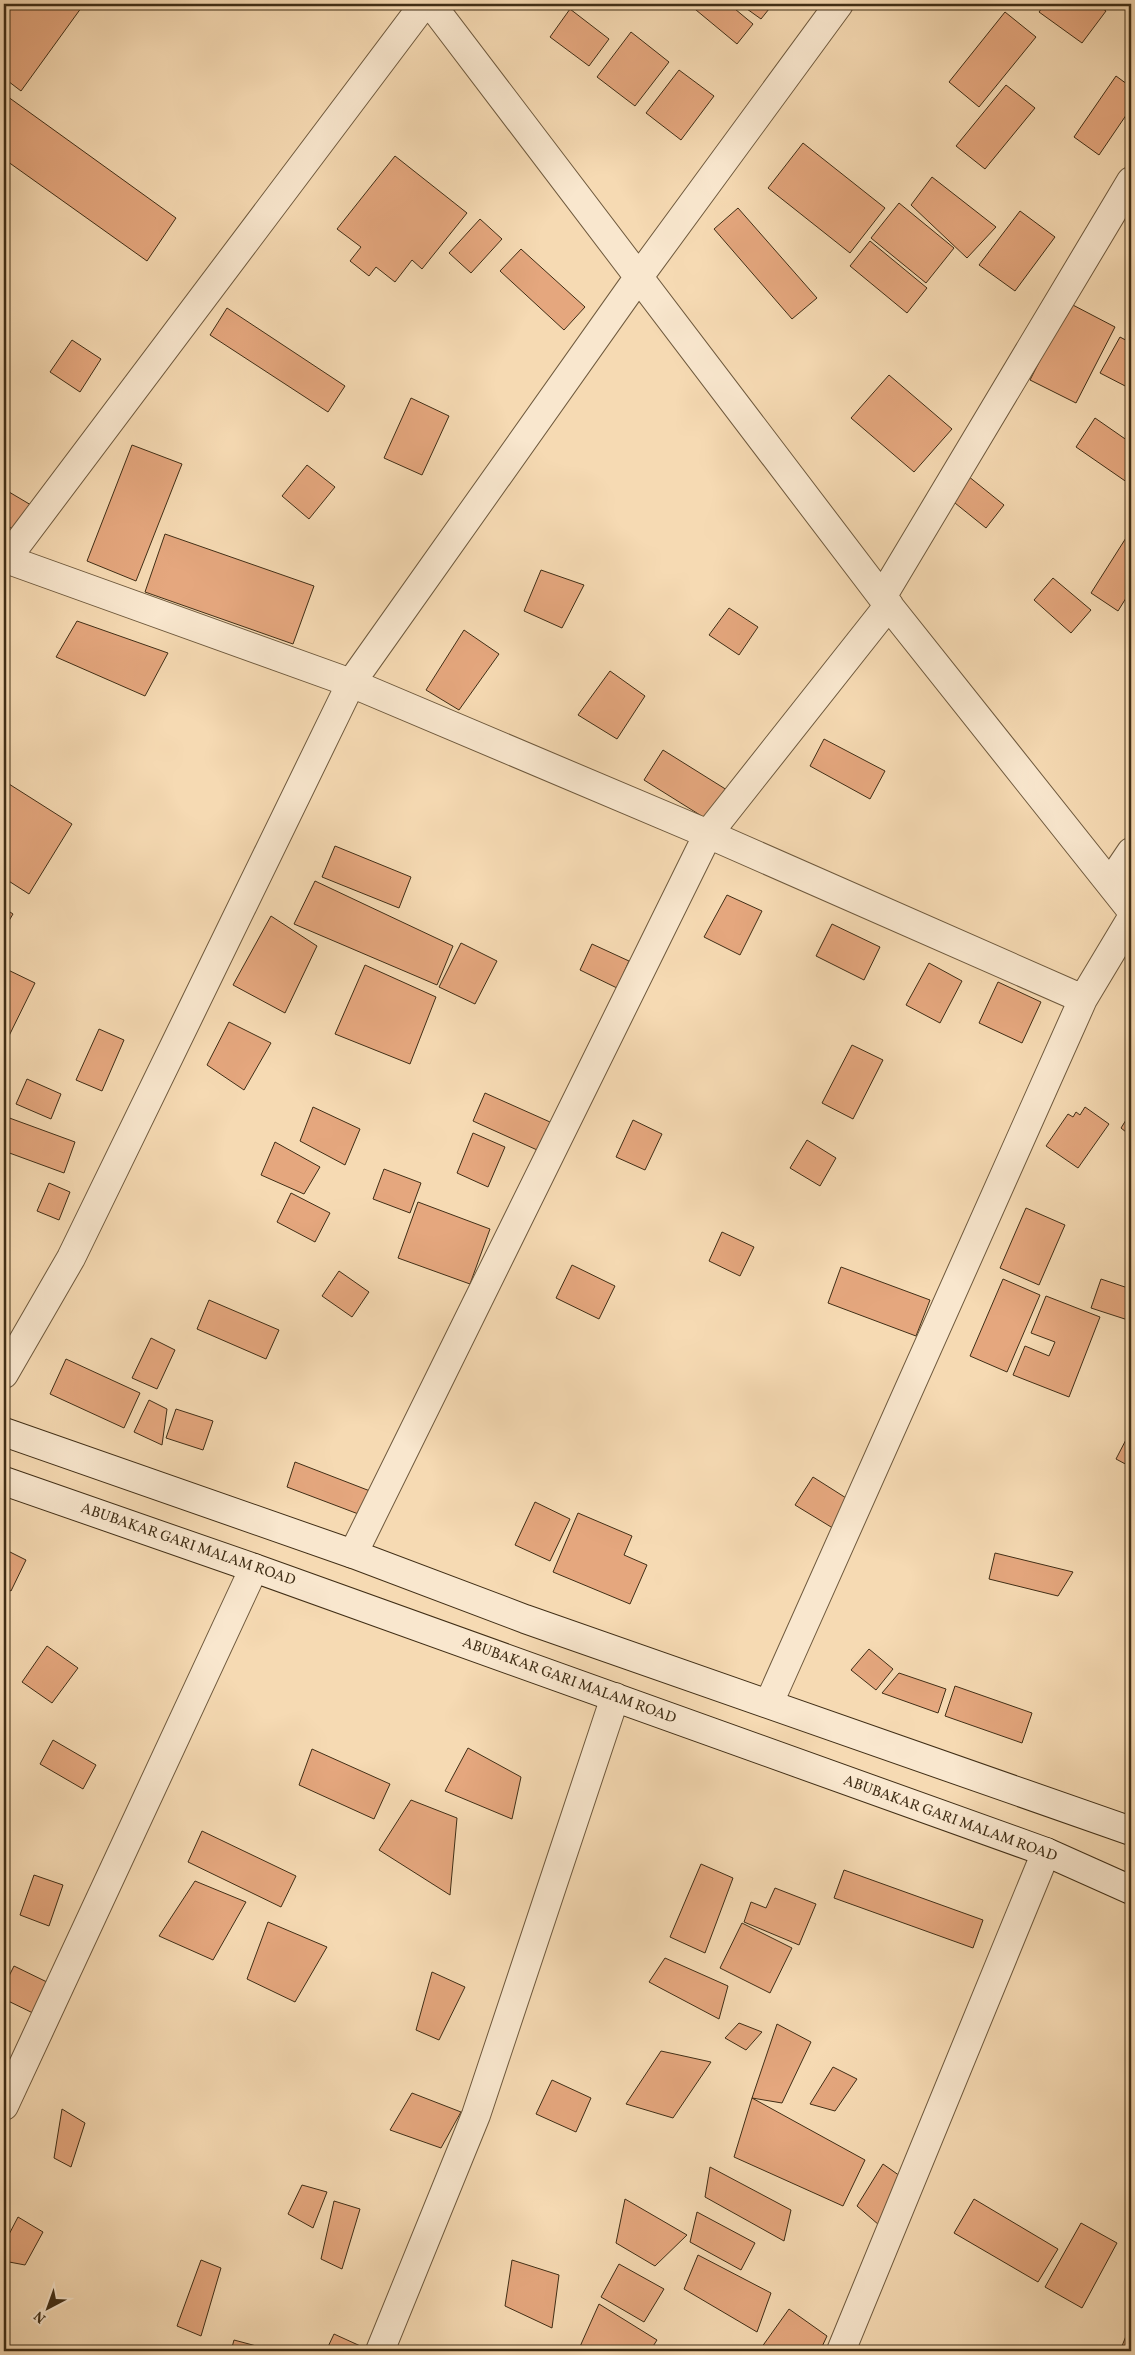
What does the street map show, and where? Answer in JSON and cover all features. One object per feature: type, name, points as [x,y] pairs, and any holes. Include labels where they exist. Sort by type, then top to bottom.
[{"type":"street","points":[[424,4],[5,560],[351,683],[708,834],[1083,999]]},
{"type":"street","points":[[430,4],[885,601],[1131,910]]},
{"type":"street","points":[[4,1374],[71,1258],[351,683],[638,278],[839,4]]},
{"type":"street","points":[[353,1554],[708,834],[885,601],[1131,181]]},
{"type":"street","points":[[1110,883],[1131,852]]},
{"type":"street","points":[[769,1704],[1083,999],[1131,919]]},
{"type":"street","points":[[4,1432],[353,1554],[525,1619],[1131,1831]]},
{"type":"street","name":"ABUBAKAR GARI MALAM ROAD","points":[[4,1481],[254,1568],[1046,1852],[1131,1890]]},
{"type":"street","points":[[4,2106],[254,1568]]},
{"type":"street","points":[[380,2351],[476,2114],[615,1697]]},
{"type":"street","points":[[841,2351],[1046,1852]]},
{"type":"building","points":[[4,4],[84,4],[21,91],[4,78]]},
{"type":"building","points":[[729,4],[753,24],[737,44],[690,5]]},
{"type":"building","points":[[740,4],[773,4],[761,19]]},
{"type":"building","points":[[1045,4],[1098,4],[1106,11],[1082,43],[1039,12]]},
{"type":"building","points":[[570,9],[609,39],[589,66],[550,37]]},
{"type":"building","points":[[1005,12],[1036,37],[979,107],[949,82]]},
{"type":"building","points":[[631,32],[669,62],[635,106],[597,77]]},
{"type":"building","points":[[679,70],[714,96],[681,140],[646,113]]},
{"type":"building","points":[[1116,76],[1131,87],[1131,108],[1099,155],[1074,137]]},
{"type":"building","points":[[1006,85],[1035,108],[985,169],[956,146]]},
{"type":"building","points":[[4,94],[176,218],[147,261],[4,159]]},
{"type":"building","points":[[803,143],[885,208],[850,253],[768,188]]},
{"type":"building","points":[[395,156],[467,213],[422,269],[412,260],[395,282],[376,267],[369,276],[350,261],[361,247],[337,229]]},
{"type":"building","points":[[932,177],[996,227],[967,258],[911,205]]},
{"type":"building","points":[[899,203],[954,248],[926,283],[871,238]]},
{"type":"building","points":[[738,208],[817,298],[792,319],[714,229]]},
{"type":"building","points":[[1020,211],[1055,237],[1015,291],[979,265]]},
{"type":"building","points":[[480,219],[502,239],[471,273],[449,253]]},
{"type":"building","points":[[870,241],[927,288],[907,313],[850,266]]},
{"type":"building","points":[[521,249],[585,307],[564,330],[500,271]]},
{"type":"building","points":[[1069,303],[1115,327],[1076,403],[1030,380]]},
{"type":"building","points":[[227,308],[345,386],[328,412],[210,335]]},
{"type":"building","points":[[1120,337],[1131,343],[1131,389],[1100,373]]},
{"type":"building","points":[[72,340],[101,359],[80,392],[50,372]]},
{"type":"building","points":[[889,375],[952,429],[914,472],[851,418]]},
{"type":"building","points":[[411,398],[449,416],[422,475],[384,458]]},
{"type":"building","points":[[1095,418],[1131,443],[1131,485],[1076,447]]},
{"type":"building","points":[[132,445],[182,464],[136,581],[87,561]]},
{"type":"building","points":[[307,465],[335,487],[309,519],[282,496]]},
{"type":"building","points":[[968,476],[1004,505],[986,528],[950,499]]},
{"type":"building","points":[[4,489],[31,505],[16,531],[4,524]]},
{"type":"building","points":[[1131,530],[1131,590],[1118,611],[1091,593]]},
{"type":"building","points":[[165,534],[314,586],[293,644],[145,592]]},
{"type":"building","points":[[541,570],[584,585],[562,628],[524,611]]},
{"type":"building","points":[[1053,578],[1091,610],[1071,633],[1034,600]]},
{"type":"building","points":[[729,608],[758,627],[739,655],[709,635]]},
{"type":"building","points":[[77,621],[168,653],[145,696],[56,657]]},
{"type":"building","points":[[464,630],[499,654],[459,710],[426,690]]},
{"type":"building","points":[[610,671],[645,696],[617,739],[578,715]]},
{"type":"building","points":[[824,739],[885,771],[870,799],[810,766]]},
{"type":"building","points":[[663,750],[727,790],[708,820],[644,780]]},
{"type":"building","points":[[9,784],[72,824],[29,894],[4,878],[4,792]]},
{"type":"building","points":[[335,846],[411,877],[399,908],[322,877]]},
{"type":"building","points":[[315,881],[453,946],[437,985],[294,924]]},
{"type":"building","points":[[727,895],[762,911],[740,955],[704,937]]},
{"type":"building","points":[[4,908],[13,914],[4,929]]},
{"type":"building","points":[[271,916],[317,946],[285,1013],[233,985]]},
{"type":"building","points":[[832,924],[880,947],[864,980],[816,956]]},
{"type":"building","points":[[461,943],[497,961],[475,1004],[439,987]]},
{"type":"building","points":[[592,944],[629,961],[617,988],[580,970]]},
{"type":"building","points":[[929,963],[962,981],[940,1023],[906,1005]]},
{"type":"building","points":[[365,965],[436,997],[410,1064],[335,1034]]},
{"type":"building","points":[[4,968],[35,983],[4,1046]]},
{"type":"building","points":[[998,982],[1041,1002],[1022,1043],[979,1023]]},
{"type":"building","points":[[229,1022],[271,1043],[244,1090],[207,1065]]},
{"type":"building","points":[[99,1029],[124,1040],[102,1091],[76,1080]]},
{"type":"building","points":[[852,1045],[883,1060],[853,1119],[822,1103]]},
{"type":"building","points":[[27,1079],[61,1094],[51,1119],[16,1104]]},
{"type":"building","points":[[485,1093],[559,1126],[546,1154],[473,1121]]},
{"type":"building","points":[[313,1107],[360,1129],[345,1165],[300,1141]]},
{"type":"building","points":[[1085,1107],[1109,1124],[1078,1168],[1046,1146],[1068,1114],[1073,1117],[1076,1112],[1080,1115]]},
{"type":"building","points":[[1131,1112],[1131,1136],[1121,1128]]},
{"type":"building","points":[[4,1116],[75,1142],[64,1173],[4,1151]]},
{"type":"building","points":[[633,1120],[662,1134],[645,1170],[616,1157]]},
{"type":"building","points":[[473,1133],[505,1147],[488,1187],[457,1173]]},
{"type":"building","points":[[807,1140],[836,1158],[820,1186],[790,1168]]},
{"type":"building","points":[[275,1142],[320,1167],[304,1194],[261,1175]]},
{"type":"building","points":[[384,1169],[421,1183],[410,1213],[373,1199]]},
{"type":"building","points":[[49,1183],[70,1192],[59,1220],[37,1211]]},
{"type":"building","points":[[291,1193],[330,1213],[315,1242],[277,1222]]},
{"type":"building","points":[[418,1202],[490,1229],[470,1284],[398,1258]]},
{"type":"building","points":[[1026,1208],[1065,1225],[1039,1285],[1000,1268]]},
{"type":"building","points":[[722,1232],[754,1247],[740,1276],[709,1261]]},
{"type":"building","points":[[572,1265],[615,1286],[599,1319],[556,1298]]},
{"type":"building","points":[[841,1267],[930,1300],[916,1336],[828,1303]]},
{"type":"building","points":[[339,1271],[369,1292],[352,1317],[322,1296]]},
{"type":"building","points":[[1003,1279],[1040,1295],[1007,1372],[970,1356]]},
{"type":"building","points":[[1101,1279],[1131,1289],[1131,1321],[1091,1308]]},
{"type":"building","points":[[1046,1296],[1100,1317],[1069,1397],[1013,1375],[1025,1346],[1049,1356],[1055,1342],[1031,1333]]},
{"type":"building","points":[[209,1300],[279,1330],[266,1359],[197,1329]]},
{"type":"building","points":[[151,1338],[175,1350],[157,1389],[132,1378]]},
{"type":"building","points":[[66,1359],[140,1393],[124,1428],[50,1394]]},
{"type":"building","points":[[149,1400],[167,1409],[162,1445],[134,1432]]},
{"type":"building","points":[[176,1409],[213,1421],[203,1450],[166,1438]]},
{"type":"building","points":[[1131,1430],[1131,1467],[1116,1459]]},
{"type":"building","points":[[295,1462],[370,1491],[361,1515],[287,1487]]},
{"type":"building","points":[[813,1477],[854,1503],[836,1530],[795,1505]]},
{"type":"building","points":[[535,1502],[570,1519],[550,1561],[515,1545]]},
{"type":"building","points":[[578,1513],[632,1536],[624,1555],[647,1565],[630,1604],[553,1572]]},
{"type":"building","points":[[4,1549],[26,1560],[11,1591],[4,1587]]},
{"type":"building","points":[[995,1553],[1073,1572],[1058,1596],[989,1579]]},
{"type":"building","points":[[47,1646],[78,1668],[52,1703],[22,1682]]},
{"type":"building","points":[[869,1649],[893,1669],[876,1690],[851,1670]]},
{"type":"building","points":[[899,1673],[946,1689],[938,1713],[882,1693]]},
{"type":"building","points":[[955,1686],[1032,1713],[1022,1743],[945,1716]]},
{"type":"building","points":[[53,1740],[96,1765],[83,1789],[40,1764]]},
{"type":"building","points":[[468,1748],[521,1777],[512,1819],[445,1791]]},
{"type":"building","points":[[312,1749],[390,1784],[374,1819],[299,1785]]},
{"type":"building","points":[[411,1800],[457,1818],[450,1895],[379,1850]]},
{"type":"building","points":[[202,1831],[296,1876],[281,1907],[188,1862]]},
{"type":"building","points":[[701,1864],[733,1878],[705,1953],[670,1937]]},
{"type":"building","points":[[844,1870],[983,1920],[973,1948],[834,1898]]},
{"type":"building","points":[[34,1875],[63,1885],[49,1926],[20,1915]]},
{"type":"building","points":[[195,1881],[246,1902],[213,1960],[159,1936]]},
{"type":"building","points":[[775,1888],[816,1904],[799,1945],[744,1922],[751,1902],[766,1908]]},
{"type":"building","points":[[268,1922],[327,1947],[295,2002],[247,1979]]},
{"type":"building","points":[[742,1923],[792,1948],[770,1993],[720,1968]]},
{"type":"building","points":[[665,1958],[728,1986],[719,2019],[649,1982]]},
{"type":"building","points":[[14,1966],[51,1984],[37,2015],[4,1999],[4,1986]]},
{"type":"building","points":[[432,1972],[465,1987],[439,2040],[416,2030]]},
{"type":"building","points":[[739,2023],[762,2032],[746,2050],[725,2038]]},
{"type":"building","points":[[777,2024],[811,2042],[782,2103],[752,2098]]},
{"type":"building","points":[[661,2051],[711,2062],[673,2118],[626,2104]]},
{"type":"building","points":[[833,2067],[857,2079],[835,2111],[810,2104]]},
{"type":"building","points":[[552,2080],[591,2098],[576,2132],[536,2114]]},
{"type":"building","points":[[412,2093],[461,2112],[441,2148],[390,2130]]},
{"type":"building","points":[[752,2098],[865,2160],[843,2206],[734,2157]]},
{"type":"building","points":[[62,2109],[85,2123],[71,2167],[54,2158]]},
{"type":"building","points":[[883,2164],[910,2183],[879,2225],[857,2206]]},
{"type":"building","points":[[710,2167],[791,2210],[784,2241],[705,2197]]},
{"type":"building","points":[[302,2185],[327,2192],[313,2228],[288,2214]]},
{"type":"building","points":[[625,2199],[687,2235],[655,2266],[616,2243]]},
{"type":"building","points":[[974,2199],[1058,2249],[1038,2282],[954,2233]]},
{"type":"building","points":[[334,2201],[360,2209],[342,2269],[321,2259]]},
{"type":"building","points":[[697,2212],[755,2243],[741,2270],[690,2242]]},
{"type":"building","points":[[18,2217],[43,2232],[25,2265],[4,2261],[4,2244]]},
{"type":"building","points":[[1081,2223],[1117,2243],[1082,2308],[1045,2287]]},
{"type":"building","points":[[698,2255],[771,2293],[757,2332],[684,2289]]},
{"type":"building","points":[[201,2260],[221,2268],[201,2336],[177,2326]]},
{"type":"building","points":[[512,2260],[559,2275],[552,2328],[505,2306]]},
{"type":"building","points":[[619,2264],[664,2289],[644,2322],[601,2297]]},
{"type":"building","points":[[599,2304],[657,2340],[650,2351],[578,2351]]},
{"type":"building","points":[[789,2309],[827,2336],[820,2351],[759,2351]]},
{"type":"building","points":[[334,2334],[367,2349],[366,2351],[326,2351]]},
{"type":"building","points":[[1126,2336],[1131,2340],[1131,2351],[1120,2351]]},
{"type":"building","points":[[234,2340],[275,2351],[231,2351]]}]
